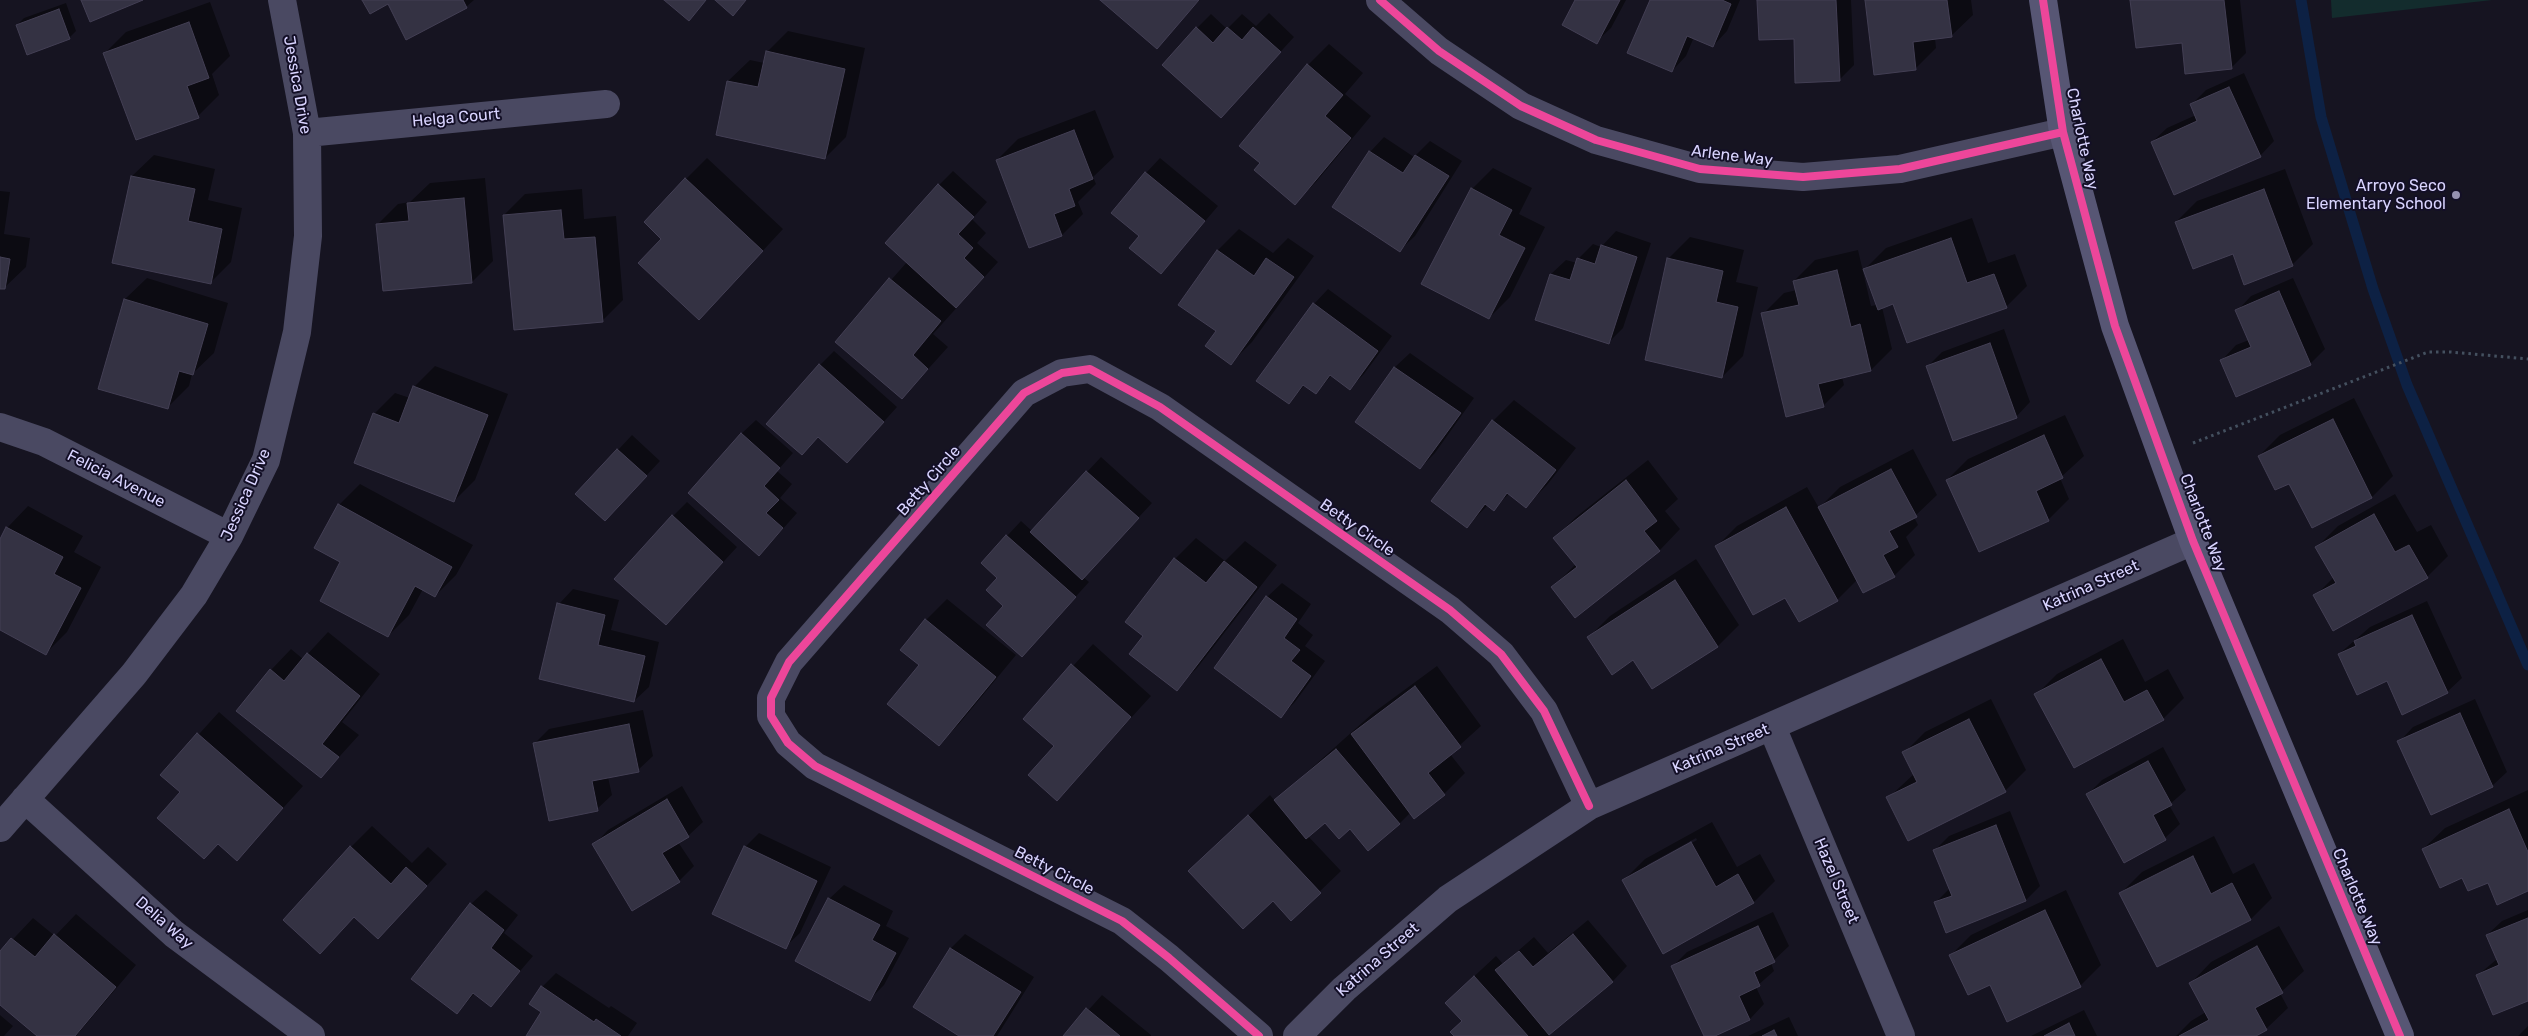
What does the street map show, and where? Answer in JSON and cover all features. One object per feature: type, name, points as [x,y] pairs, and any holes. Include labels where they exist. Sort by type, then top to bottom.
[{"type":"street","name":"Jessica Drive","points":[[0,828],[134,674],[194,595],[229,536],[266,460],[297,332],[308,236],[307,133],[282,0]]},
{"type":"street","name":"Arlene Way","points":[[1380,0],[1439,51],[1521,106],[1596,140],[1700,168],[1803,177],[1900,168],[2063,132]]},
{"type":"street","name":"Charlotte Way","points":[[2044,0],[2063,132],[2115,326],[2193,541],[2400,1036]]},
{"type":"street","name":"Helga Court","points":[[307,133],[606,104]]},
{"type":"street","name":"Betty Circle","points":[[1259,1036],[1169,958],[1122,921],[815,766],[788,743],[770,716],[771,698],[789,662],[1024,393],[1062,373],[1090,369],[1160,407],[1450,610],[1501,654],[1544,711],[1589,806]]},
{"type":"street","name":"Felicia Avenue","points":[[0,427],[44,442],[229,536]]},
{"type":"street","name":"Katrina Street","points":[[1297,1036],[1344,989],[1448,899],[1589,806],[2193,541]]},
{"type":"street","name":"Hazel Street","points":[[1772,727],[1901,1036]]},
{"type":"street","name":"Delia Way","points":[[25,799],[174,934],[291,1024],[311,1036]]},
{"type":"path","points":[[2162,455],[2428,352],[2450,352],[2528,359]]},
{"type":"green space","points":[[2331,0],[2492,0],[2332,18]]},
{"type":"building","points":[[81,0],[143,0],[90,22]]},
{"type":"building","points":[[362,0],[463,0],[467,8],[406,40],[388,4],[370,14]]},
{"type":"building","points":[[664,0],[706,0],[689,21]]},
{"type":"building","points":[[715,0],[746,0],[733,16]]},
{"type":"building","points":[[1100,0],[1199,0],[1157,49]]},
{"type":"building","points":[[1575,0],[1620,0],[1597,44],[1562,25]]},
{"type":"building","points":[[1650,0],[1722,0],[1731,4],[1713,47],[1687,36],[1672,72],[1627,53]]},
{"type":"building","points":[[1757,0],[1836,0],[1840,81],[1795,83],[1794,39],[1759,40]]},
{"type":"building","points":[[1865,0],[1947,0],[1952,37],[1913,42],[1916,70],[1874,75]]},
{"type":"building","points":[[2130,0],[2224,0],[2232,69],[2185,74],[2182,43],[2136,48]]},
{"type":"building","points":[[59,9],[70,39],[27,55],[16,25]]},
{"type":"building","points":[[189,22],[209,78],[187,86],[199,118],[136,140],[103,53]]},
{"type":"building","points":[[1196,27],[1213,43],[1227,27],[1242,40],[1253,27],[1281,52],[1221,118],[1162,65]]},
{"type":"building","points":[[766,51],[845,69],[825,159],[716,135],[727,81],[758,87]]},
{"type":"building","points":[[1307,64],[1343,95],[1325,116],[1351,138],[1295,205],[1254,170],[1260,163],[1239,146]]},
{"type":"building","points":[[2229,87],[2261,157],[2174,195],[2151,142],[2197,121],[2190,104]]},
{"type":"building","points":[[1074,130],[1093,179],[1069,189],[1075,206],[1054,214],[1062,236],[1029,248],[996,160]]},
{"type":"building","points":[[1369,151],[1403,173],[1415,155],[1449,176],[1400,252],[1332,207]]},
{"type":"building","points":[[1145,172],[1205,221],[1161,274],[1129,248],[1139,236],[1111,213]]},
{"type":"building","points":[[131,176],[195,189],[188,221],[222,229],[211,284],[112,263]]},
{"type":"building","points":[[685,178],[763,251],[699,320],[638,263],[661,239],[644,222]]},
{"type":"building","points":[[938,184],[974,217],[958,234],[973,248],[964,258],[984,277],[956,308],[885,243]]},
{"type":"building","points":[[1471,188],[1512,210],[1499,235],[1525,248],[1489,319],[1421,284]]},
{"type":"building","points":[[2264,189],[2293,266],[2244,285],[2233,254],[2193,269],[2175,222]]},
{"type":"building","points":[[464,198],[472,283],[383,291],[376,224],[409,221],[407,203]]},
{"type":"building","points":[[561,210],[564,239],[595,237],[603,322],[514,330],[503,215]]},
{"type":"building","points":[[1951,238],[1967,283],[1994,274],[2007,308],[1907,343],[1893,304],[1878,310],[1863,269]]},
{"type":"building","points":[[1601,245],[1637,257],[1609,344],[1535,320],[1550,274],[1570,280],[1577,258],[1595,264]]},
{"type":"building","points":[[1217,250],[1254,276],[1266,258],[1294,277],[1231,365],[1205,346],[1216,331],[1178,305]]},
{"type":"building","points":[[0,257],[10,259],[5,289],[0,289]]},
{"type":"building","points":[[1667,258],[1723,271],[1716,302],[1738,307],[1722,378],[1645,360]]},
{"type":"building","points":[[1837,270],[1851,327],[1860,324],[1871,371],[1818,384],[1824,407],[1786,417],[1761,313],[1799,305],[1793,281]]},
{"type":"building","points":[[889,278],[941,321],[913,355],[928,369],[902,399],[835,342]]},
{"type":"building","points":[[2279,291],[2311,365],[2236,397],[2220,360],[2251,347],[2235,310]]},
{"type":"building","points":[[124,299],[208,324],[193,375],[179,371],[168,409],[98,389]]},
{"type":"building","points":[[1313,303],[1378,351],[1350,390],[1330,375],[1316,394],[1303,385],[1289,404],[1256,381]]},
{"type":"building","points":[[1990,343],[2017,418],[1953,441],[1926,366]]},
{"type":"building","points":[[819,364],[884,422],[847,463],[818,437],[802,455],[766,424]]},
{"type":"building","points":[[1394,367],[1461,413],[1420,469],[1355,422]]},
{"type":"building","points":[[413,386],[488,415],[454,502],[354,463],[373,413],[399,423]]},
{"type":"building","points":[[2333,419],[2372,498],[2312,528],[2289,484],[2275,490],[2258,456]]},
{"type":"building","points":[[1492,420],[1556,470],[1526,508],[1507,493],[1494,511],[1485,504],[1467,528],[1431,501]]},
{"type":"building","points":[[741,433],[780,468],[764,486],[779,500],[766,513],[783,528],[759,556],[688,493]]},
{"type":"building","points":[[2044,435],[2063,478],[2036,491],[2049,521],[1979,552],[1946,480]]},
{"type":"building","points":[[617,449],[647,476],[605,521],[575,494]]},
{"type":"building","points":[[1891,469],[1917,517],[1889,531],[1898,547],[1883,555],[1895,577],[1863,593],[1818,507]]},
{"type":"building","points":[[1086,471],[1139,518],[1082,580],[1030,532]]},
{"type":"building","points":[[1626,480],[1657,521],[1644,531],[1660,551],[1575,618],[1551,587],[1577,567],[1553,538]]},
{"type":"building","points":[[338,504],[452,567],[435,597],[415,586],[388,637],[320,601],[340,562],[314,548]]},
{"type":"building","points":[[1786,507],[1838,601],[1799,622],[1785,598],[1753,615],[1715,546]]},
{"type":"building","points":[[2374,514],[2395,552],[2409,545],[2428,578],[2333,631],[2313,595],[2336,583],[2315,547]]},
{"type":"building","points":[[672,515],[723,562],[666,625],[614,579]]},
{"type":"building","points":[[6,527],[63,557],[54,574],[81,588],[46,655],[0,630],[0,539]]},
{"type":"building","points":[[1006,535],[1076,597],[1022,657],[986,625],[1003,606],[986,590],[997,578],[981,563]]},
{"type":"building","points":[[1174,558],[1206,583],[1224,561],[1257,587],[1177,691],[1129,654],[1143,636],[1125,622]]},
{"type":"building","points":[[1675,580],[1718,647],[1652,689],[1633,660],[1612,675],[1587,637]]},
{"type":"building","points":[[1266,596],[1297,619],[1284,638],[1300,650],[1291,661],[1311,676],[1281,718],[1214,668]]},
{"type":"building","points":[[557,603],[605,615],[598,645],[645,656],[634,702],[539,679]]},
{"type":"building","points":[[2412,615],[2448,693],[2402,715],[2387,681],[2357,695],[2338,654],[2356,646],[2354,641]]},
{"type":"building","points":[[925,619],[996,677],[939,746],[887,704],[919,665],[900,650]]},
{"type":"building","points":[[307,653],[360,696],[322,744],[339,757],[321,778],[236,711],[270,669],[284,681]]},
{"type":"building","points":[[2101,659],[2124,702],[2147,690],[2164,720],[2074,768],[2034,694]]},
{"type":"building","points":[[1071,664],[1131,717],[1057,801],[1028,775],[1054,746],[1023,719]]},
{"type":"building","points":[[1415,686],[1461,747],[1428,773],[1445,795],[1414,819],[1351,734]]},
{"type":"building","points":[[2460,713],[2493,787],[2431,815],[2397,741]]},
{"type":"building","points":[[1969,719],[2006,792],[1908,841],[1886,797],[1917,782],[1902,752]]},
{"type":"building","points":[[629,724],[639,772],[592,781],[598,811],[549,821],[533,743]]},
{"type":"building","points":[[197,733],[283,808],[237,861],[218,844],[204,859],[157,818],[180,792],[160,775]]},
{"type":"building","points":[[1336,749],[1400,824],[1368,851],[1350,829],[1339,839],[1325,823],[1306,839],[1274,800]]},
{"type":"building","points":[[2148,761],[2172,805],[2153,815],[2166,840],[2124,863],[2086,794]]},
{"type":"building","points":[[667,799],[689,837],[662,853],[680,882],[632,911],[592,844]]},
{"type":"building","points":[[2509,809],[2528,852],[2528,891],[2497,905],[2488,883],[2468,891],[2462,878],[2440,888],[2422,849]]},
{"type":"building","points":[[1248,815],[1321,893],[1291,921],[1273,901],[1243,929],[1188,871]]},
{"type":"building","points":[[1996,825],[2026,901],[1946,933],[1934,902],[1952,896],[1933,850]]},
{"type":"building","points":[[1691,842],[1716,887],[1738,874],[1754,903],[1663,954],[1622,880]]},
{"type":"building","points":[[350,846],[391,884],[406,867],[427,886],[378,939],[354,917],[320,954],[283,920]]},
{"type":"building","points":[[744,846],[817,881],[786,949],[712,914]]},
{"type":"building","points":[[2193,856],[2211,894],[2232,883],[2251,920],[2157,967],[2119,893]]},
{"type":"building","points":[[828,898],[880,925],[872,940],[896,953],[870,1001],[795,961]]},
{"type":"building","points":[[470,903],[504,930],[491,948],[520,971],[491,1007],[473,993],[457,1014],[411,979]]},
{"type":"building","points":[[2045,910],[2081,987],[2007,1022],[1990,985],[1968,995],[1949,955]]},
{"type":"building","points":[[2528,918],[2528,1001],[2493,1015],[2476,975],[2499,965],[2486,935]]},
{"type":"building","points":[[1758,926],[1775,962],[1754,972],[1760,986],[1739,996],[1750,1020],[1715,1036],[1704,1036],[1671,966]]},
{"type":"building","points":[[54,934],[116,987],[75,1036],[37,1036],[0,1005],[0,951],[11,938],[35,957]]},
{"type":"building","points":[[1573,934],[1613,982],[1549,1035],[1495,970],[1519,951],[1533,967]]},
{"type":"building","points":[[2257,946],[2283,993],[2255,1008],[2267,1030],[2256,1036],[2179,1036],[2209,1020],[2189,983]]},
{"type":"building","points":[[950,948],[1021,992],[993,1036],[959,1036],[913,1007]]},
{"type":"building","points":[[1474,976],[1528,1036],[1454,1036],[1450,1032],[1462,1021],[1445,1003]]},
{"type":"building","points":[[541,986],[594,1022],[596,1019],[621,1036],[526,1036],[541,1012],[529,1004]]},
{"type":"building","points":[[1086,1008],[1120,1036],[1063,1036]]},
{"type":"building","points":[[2069,1023],[2075,1036],[2044,1036]]},
{"type":"building","points":[[1774,1030],[1777,1036],[1762,1036]]},
{"type":"waterway","points":[[2301,0],[2321,117],[2373,289],[2407,385],[2528,665]]},
{"type":"cycle path","points":[[1380,0],[1439,51],[1521,106],[1596,140],[1700,169],[1803,177],[1900,169],[2063,132]]},
{"type":"cycle path","points":[[2043,0],[2063,132],[2115,326],[2193,541],[2400,1036]]},
{"type":"cycle path","points":[[1259,1036],[1169,958],[1122,921],[815,766],[788,743],[771,716],[771,698],[789,662],[1024,393],[1062,373],[1090,369],[1160,407],[1450,610],[1501,654],[1544,711],[1589,806]]},
{"type":"place","name":"Arroyo Seco Elementary School","points":[[2456,195]]}]
